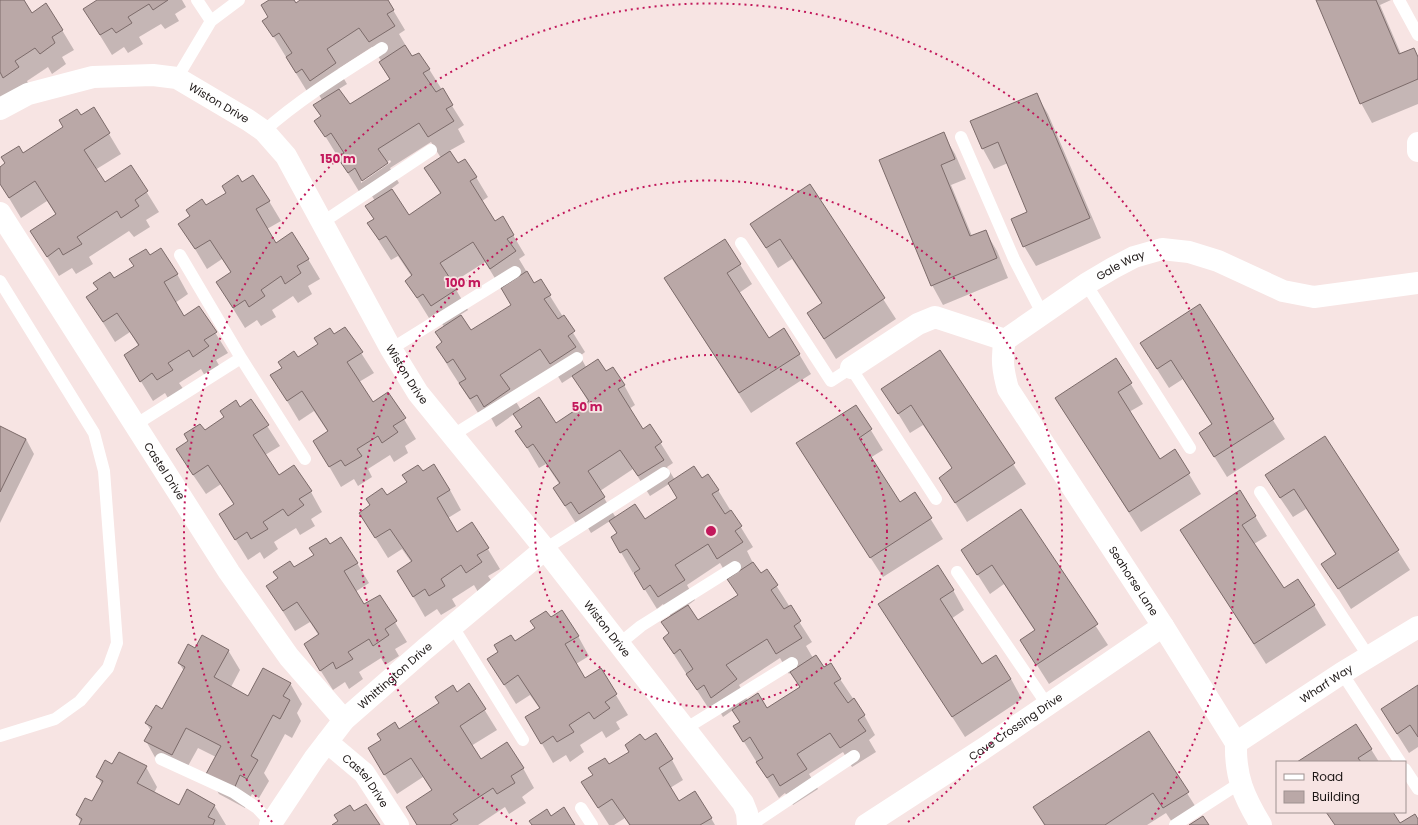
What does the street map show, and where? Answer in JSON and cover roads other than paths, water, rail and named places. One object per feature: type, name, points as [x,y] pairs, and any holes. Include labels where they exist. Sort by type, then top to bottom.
[{"type":"street","name":"Wiston Drive","points":[[0,109],[28,94],[93,77],[153,75],[177,78],[264,131],[286,156],[391,349],[418,393],[545,549],[743,804],[750,825]]},
{"type":"street","points":[[1418,143],[1418,151]]},
{"type":"street","name":"Castel Drive","points":[[0,212],[229,572],[289,657],[344,720]]},
{"type":"street","name":"Gale Way","points":[[1005,340],[1086,284],[1134,257],[1162,249],[1189,252],[1218,261],[1283,290],[1314,297],[1418,283]]},
{"type":"street","points":[[851,368],[918,324],[934,317],[1005,340]]},
{"type":"street","name":"Seahorse Lane","points":[[1005,340],[1002,353],[1002,369],[1008,389],[1163,626],[1236,743]]},
{"type":"street","name":"Whittington Drive","points":[[270,824],[344,720],[545,549]]},
{"type":"street","name":"Cove Crossing Drive","points":[[866,825],[1048,706],[1163,626]]},
{"type":"street","name":"Wharf Way","points":[[1236,743],[1342,673],[1418,627]]},
{"type":"street","name":"Castel Drive","points":[[327,742],[364,773],[398,825]]},
{"type":"street","points":[[1236,743],[1236,762],[1240,783],[1247,801],[1261,825]]},
{"type":"lane","points":[[197,0],[211,21]]},
{"type":"lane","points":[[177,78],[211,21],[239,0]]},
{"type":"lane","points":[[1399,0],[1418,35]]},
{"type":"lane","points":[[264,131],[282,115],[310,95],[382,48]]},
{"type":"lane","points":[[961,137],[1014,259],[1042,313]]},
{"type":"lane","points":[[323,222],[431,150]]},
{"type":"lane","points":[[741,243],[831,381],[851,368],[936,499]]},
{"type":"lane","points":[[180,255],[241,358],[305,460]]},
{"type":"lane","points":[[391,349],[515,272]]},
{"type":"lane","points":[[0,281],[94,433],[104,471],[117,643],[108,668],[80,701],[56,719],[0,736]]},
{"type":"lane","points":[[1086,284],[1190,448]]},
{"type":"lane","points":[[135,425],[241,358]]},
{"type":"lane","points":[[453,435],[577,358]]},
{"type":"lane","points":[[545,549],[664,472]]},
{"type":"lane","points":[[1260,492],[1369,657]]},
{"type":"lane","points":[[619,644],[641,626],[735,567]]},
{"type":"lane","points":[[957,572],[1048,706]]},
{"type":"lane","points":[[453,627],[523,740]]},
{"type":"lane","points":[[685,729],[792,663]]},
{"type":"lane","points":[[1342,673],[1399,761]]},
{"type":"lane","points":[[750,825],[854,756]]},
{"type":"lane","points":[[161,759],[233,792],[257,808],[270,824]]},
{"type":"lane","points":[[1406,771],[1418,789]]},
{"type":"lane","points":[[1175,825],[1240,783]]},
{"type":"lane","points":[[581,808],[592,825]]}]
